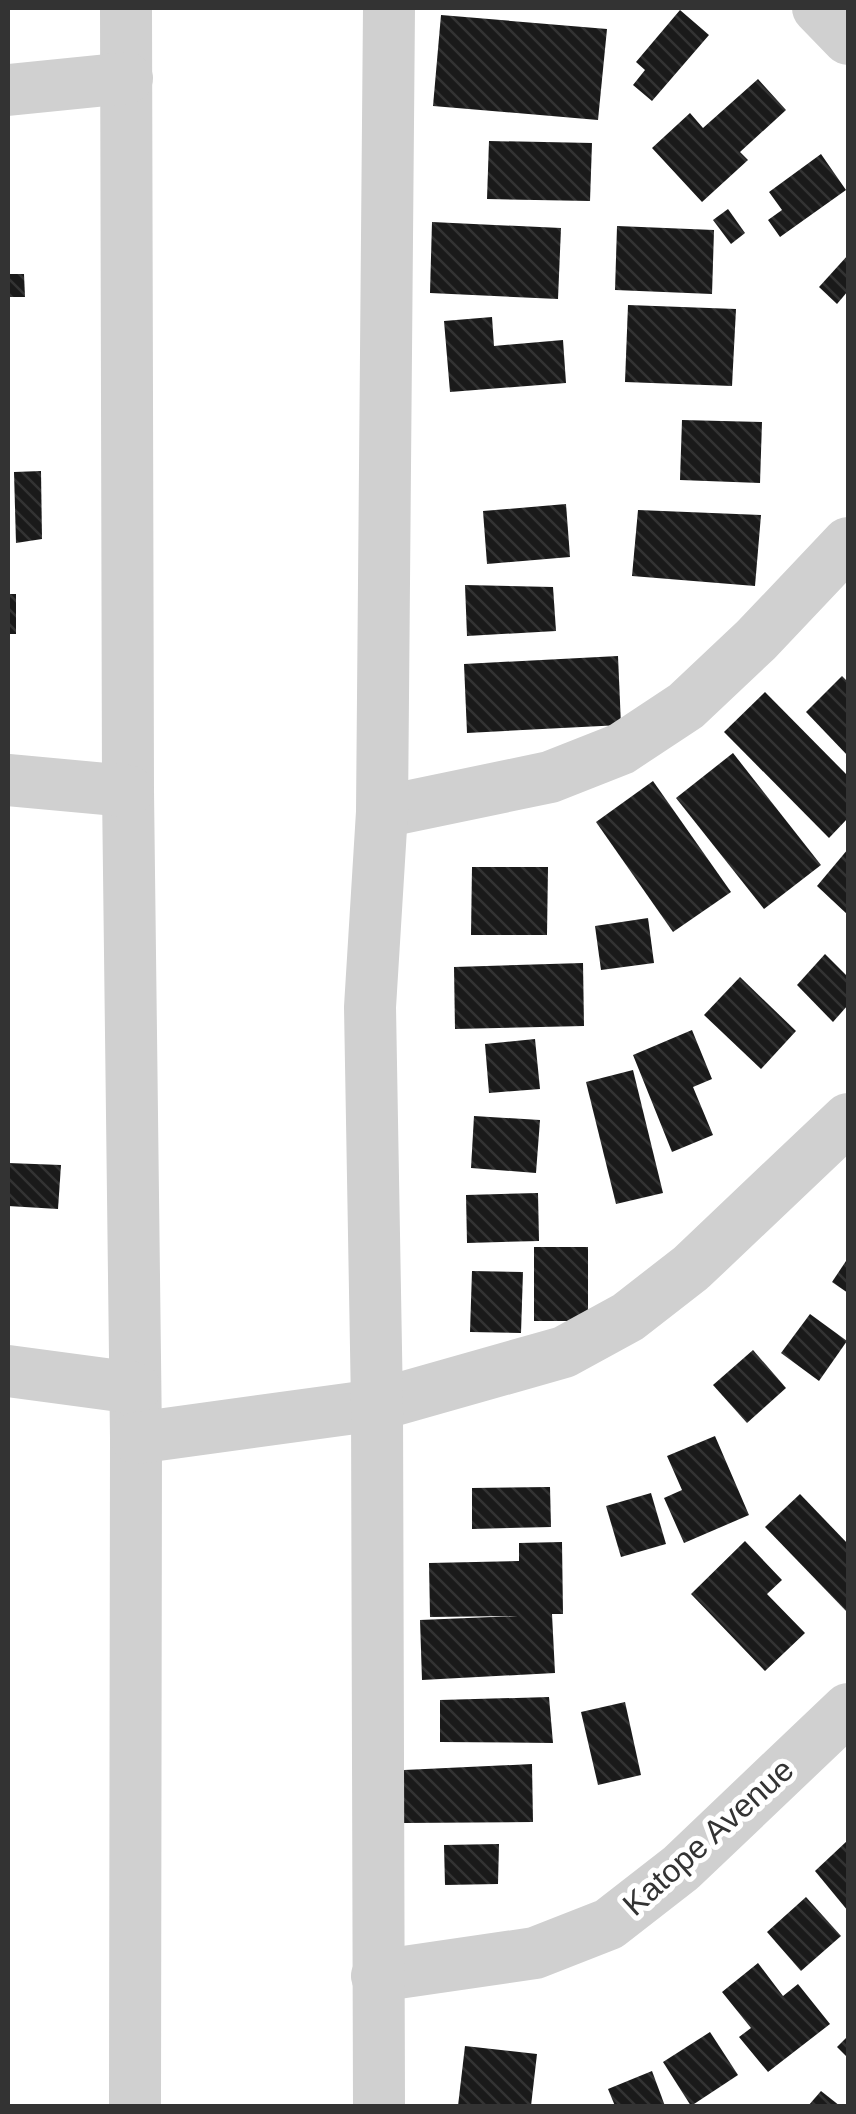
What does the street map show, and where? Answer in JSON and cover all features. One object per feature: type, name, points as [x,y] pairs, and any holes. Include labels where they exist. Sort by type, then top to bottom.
[{"type":"street","points":[[126,8],[128,790],[136,1413],[135,2106]]},
{"type":"street","points":[[379,2106],[377,1405],[370,1008],[382,812],[389,8]]},
{"type":"street","points":[[818,8],[848,40]]},
{"type":"street","points":[[8,90],[127,78]]},
{"type":"street","points":[[382,812],[550,778],[621,749],[686,706],[756,640],[848,543]]},
{"type":"street","points":[[8,780],[128,790]]},
{"type":"street","points":[[8,1371],[136,1413],[377,1405],[564,1352],[628,1317],[691,1268],[848,1119]]},
{"type":"street","name":"Katope Avenue","points":[[377,1976],[535,1953],[609,1924],[681,1868],[848,1709]]},
{"type":"building","points":[[680,10],[709,35],[652,101],[633,85],[645,70],[636,62]]},
{"type":"building","points":[[441,15],[607,29],[598,120],[433,106]]},
{"type":"building","points":[[758,79],[786,110],[740,152],[748,160],[702,202],[652,148],[690,113],[703,128]]},
{"type":"building","points":[[489,141],[592,143],[590,201],[487,199]]},
{"type":"building","points":[[821,154],[846,190],[780,237],[768,220],[782,210],[769,192]]},
{"type":"building","points":[[728,209],[745,233],[731,244],[713,220]]},
{"type":"building","points":[[432,222],[561,228],[558,299],[430,293]]},
{"type":"building","points":[[617,226],[714,230],[712,294],[615,290]]},
{"type":"building","points":[[848,255],[848,291],[837,304],[819,287]]},
{"type":"building","points":[[8,274],[24,274],[25,297],[8,297]]},
{"type":"building","points":[[628,305],[736,309],[732,386],[625,382]]},
{"type":"building","points":[[492,317],[494,346],[563,340],[566,383],[450,392],[444,321]]},
{"type":"building","points":[[682,420],[762,422],[760,483],[680,480]]},
{"type":"building","points":[[41,471],[42,539],[16,543],[14,472]]},
{"type":"building","points":[[566,504],[570,557],[487,564],[483,511]]},
{"type":"building","points":[[638,510],[761,515],[755,586],[632,576]]},
{"type":"building","points":[[465,585],[553,587],[556,631],[467,636]]},
{"type":"building","points":[[8,594],[16,594],[16,634],[8,634]]},
{"type":"building","points":[[618,656],[621,725],[467,733],[464,664]]},
{"type":"building","points":[[842,676],[848,682],[848,756],[806,712]]},
{"type":"building","points":[[765,692],[848,776],[848,818],[829,838],[724,732]]},
{"type":"building","points":[[733,753],[821,865],[764,909],[676,798]]},
{"type":"building","points":[[653,781],[731,892],[673,932],[596,822]]},
{"type":"building","points":[[848,849],[848,915],[817,886]]},
{"type":"building","points":[[472,867],[548,867],[547,935],[471,935]]},
{"type":"building","points":[[648,918],[654,963],[601,970],[595,926]]},
{"type":"building","points":[[825,954],[848,977],[848,1005],[833,1022],[797,985]]},
{"type":"building","points":[[583,963],[584,1026],[455,1029],[454,967]]},
{"type":"building","points":[[740,977],[796,1031],[761,1069],[704,1015]]},
{"type":"building","points":[[692,1030],[712,1079],[693,1087],[713,1135],[672,1152],[633,1055]]},
{"type":"building","points":[[535,1039],[540,1089],[489,1093],[485,1044]]},
{"type":"building","points":[[633,1070],[663,1193],[616,1204],[586,1082]]},
{"type":"building","points":[[474,1116],[540,1120],[536,1173],[471,1168]]},
{"type":"building","points":[[8,1163],[61,1165],[58,1209],[8,1206]]},
{"type":"building","points":[[538,1193],[539,1241],[467,1243],[466,1195]]},
{"type":"building","points":[[534,1247],[588,1247],[588,1321],[534,1321]]},
{"type":"building","points":[[848,1258],[848,1293],[832,1282]]},
{"type":"building","points":[[472,1271],[523,1272],[521,1333],[470,1332]]},
{"type":"building","points":[[810,1314],[847,1341],[819,1381],[781,1353]]},
{"type":"building","points":[[753,1350],[786,1388],[747,1423],[713,1385]]},
{"type":"building","points":[[715,1436],[749,1515],[684,1543],[664,1498],[682,1490],[667,1456]]},
{"type":"building","points":[[550,1487],[551,1527],[472,1529],[472,1488]]},
{"type":"building","points":[[651,1493],[666,1544],[621,1557],[606,1506]]},
{"type":"building","points":[[800,1494],[848,1544],[848,1613],[765,1527]]},
{"type":"building","points":[[745,1541],[782,1580],[767,1594],[805,1633],[765,1671],[691,1594]]},
{"type":"building","points":[[562,1542],[563,1614],[552,1614],[555,1673],[422,1680],[420,1620],[518,1616],[430,1617],[429,1563],[519,1561],[519,1543]]},
{"type":"building","points":[[549,1697],[553,1743],[440,1742],[440,1700]]},
{"type":"building","points":[[625,1702],[641,1775],[598,1785],[581,1712]]},
{"type":"building","points":[[532,1764],[533,1822],[404,1823],[404,1770]]},
{"type":"building","points":[[848,1840],[848,1911],[815,1871]]},
{"type":"building","points":[[499,1844],[498,1884],[445,1885],[444,1845]]},
{"type":"building","points":[[806,1897],[841,1936],[801,1971],[767,1932]]},
{"type":"building","points":[[758,1963],[783,1996],[798,1984],[830,2024],[768,2072],[739,2037],[751,2028],[722,1992]]},
{"type":"building","points":[[710,2032],[738,2075],[691,2106],[663,2062]]},
{"type":"building","points":[[848,2036],[848,2058],[837,2047]]},
{"type":"building","points":[[465,2046],[537,2054],[531,2106],[458,2106]]},
{"type":"building","points":[[652,2071],[665,2106],[615,2106],[608,2089]]},
{"type":"building","points":[[821,2091],[840,2106],[808,2106]]}]
